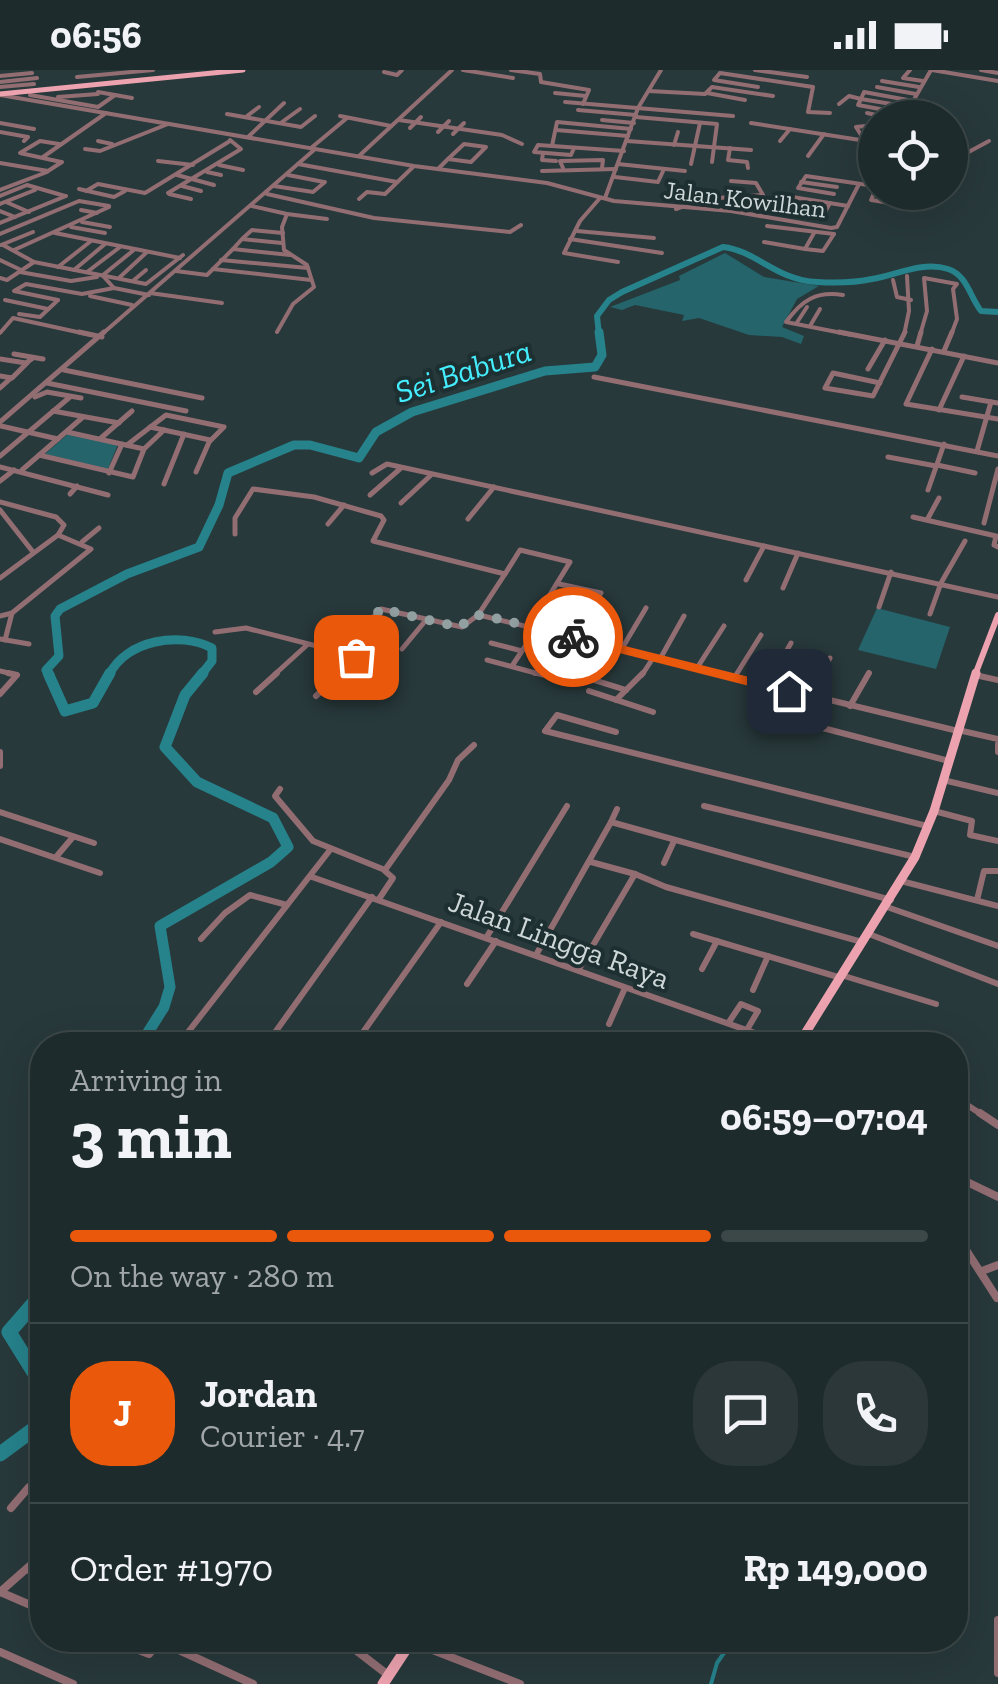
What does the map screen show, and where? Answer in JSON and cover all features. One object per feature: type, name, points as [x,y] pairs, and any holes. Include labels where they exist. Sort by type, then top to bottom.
[{"type":"main road","points":[[0,87],[94,92],[125,82],[243,70]]},
{"type":"main road","points":[[807,1032],[915,857],[934,811],[975,675],[996,621]]},
{"type":"main road","points":[[386,1680],[405,1652]]},
{"type":"street","points":[[77,77],[152,70]]},
{"type":"street","points":[[386,70],[384,73],[397,75],[402,70]]},
{"type":"street","points":[[336,172],[452,70]]},
{"type":"street","points":[[463,70],[513,78]]},
{"type":"street","points":[[511,70],[540,74],[540,82],[589,90],[583,104]]},
{"type":"street","points":[[618,262],[565,254],[580,221],[603,198],[615,177],[638,108],[660,70]]},
{"type":"street","points":[[755,70],[807,78]]},
{"type":"street","points":[[910,70],[903,78],[923,81]]},
{"type":"street","points":[[913,100],[932,70],[998,80]]},
{"type":"street","points":[[981,70],[998,73]]},
{"type":"street","points":[[122,71],[125,82]]},
{"type":"street","points":[[758,87],[714,80],[722,72],[814,87],[808,112],[830,113]]},
{"type":"street","points":[[0,87],[34,78],[0,87]]},
{"type":"street","points":[[882,81],[919,87]]},
{"type":"street","name":"Jalan Kowilhan","points":[[0,87],[106,114],[437,170],[546,183],[603,198],[675,210],[730,211],[835,231],[858,186]]},
{"type":"street","points":[[706,93],[712,87],[774,96]]},
{"type":"street","points":[[877,87],[916,94]]},
{"type":"street","points":[[650,91],[706,93],[745,100]]},
{"type":"street","points":[[88,100],[94,92]]},
{"type":"street","points":[[47,98],[94,92],[132,98]]},
{"type":"street","points":[[839,104],[844,96],[861,99],[864,92],[908,100]]},
{"type":"street","points":[[555,94],[586,96]]},
{"type":"street","points":[[30,96],[98,107],[116,95]]},
{"type":"street","points":[[565,102],[733,116]]},
{"type":"street","points":[[248,137],[284,104]]},
{"type":"street","points":[[235,108],[227,114],[302,127],[315,116]]},
{"type":"street","points":[[246,117],[258,108]]},
{"type":"street","points":[[281,123],[300,109]]},
{"type":"street","points":[[578,110],[634,121]]},
{"type":"street","points":[[42,158],[106,114]]},
{"type":"street","points":[[340,116],[490,130],[522,144]]},
{"type":"street","points":[[0,426],[267,194],[348,116]]},
{"type":"street","points":[[410,128],[420,117]]},
{"type":"street","points":[[654,125],[656,118]]},
{"type":"street","points":[[552,146],[558,122],[656,118],[717,124],[712,162]]},
{"type":"street","points":[[424,130],[435,119]]},
{"type":"street","points":[[602,120],[634,121]]},
{"type":"street","points":[[438,132],[448,121]]},
{"type":"street","points":[[0,123],[34,129]]},
{"type":"street","points":[[453,134],[464,123]]},
{"type":"street","points":[[691,164],[700,123]]},
{"type":"street","points":[[751,123],[858,140]]},
{"type":"street","points":[[85,150],[98,152],[169,124]]},
{"type":"street","points":[[0,131],[10,125]]},
{"type":"street","points":[[473,130],[478,125]]},
{"type":"street","points":[[10,134],[20,127]]},
{"type":"street","points":[[780,141],[790,129]]},
{"type":"street","points":[[556,130],[751,150]]},
{"type":"street","points":[[0,131],[28,137],[24,140]]},
{"type":"street","points":[[674,145],[678,132]]},
{"type":"street","points":[[192,199],[168,194],[241,149],[230,141],[228,134]]},
{"type":"street","points":[[808,156],[824,134]]},
{"type":"street","points":[[1,200],[63,163],[20,153],[40,141],[59,144]]},
{"type":"street","points":[[98,141],[118,144]]},
{"type":"street","points":[[127,190],[115,197],[83,190],[97,184],[127,190],[145,194],[230,141]]},
{"type":"street","points":[[968,153],[989,142]]},
{"type":"street","points":[[437,170],[448,159],[466,143],[486,147],[470,162],[448,159]]},
{"type":"street","points":[[574,148],[571,155],[534,152],[536,146],[552,146],[624,151]]},
{"type":"street","points":[[730,148],[728,160],[747,162],[748,168]]},
{"type":"street","points":[[544,153],[542,160],[556,161]]},
{"type":"street","points":[[230,159],[243,161]]},
{"type":"street","points":[[158,160],[195,165]]},
{"type":"street","points":[[0,163],[48,172]]},
{"type":"street","points":[[27,168],[36,163]]},
{"type":"street","points":[[298,164],[398,182]]},
{"type":"street","points":[[218,165],[242,170]]},
{"type":"street","points":[[360,199],[367,192],[386,194],[414,166]]},
{"type":"street","points":[[542,172],[618,166],[685,171]]},
{"type":"street","points":[[615,177],[656,182],[664,169]]},
{"type":"street","points":[[205,172],[221,176]]},
{"type":"street","points":[[177,175],[214,184]]},
{"type":"street","points":[[274,186],[314,192],[326,183],[286,175]]},
{"type":"street","points":[[675,210],[703,198],[764,195],[756,183],[731,180]]},
{"type":"street","points":[[848,206],[798,188],[802,182],[858,184]]},
{"type":"street","points":[[762,209],[822,218],[839,184]]},
{"type":"street","points":[[1,200],[27,185],[63,206]]},
{"type":"street","points":[[181,186],[201,191]]},
{"type":"street","points":[[0,222],[66,196],[33,191],[1,200]]},
{"type":"street","points":[[267,194],[374,218],[510,232],[521,225]]},
{"type":"street","points":[[18,196],[42,207]]},
{"type":"street","points":[[786,196],[832,198]]},
{"type":"street","points":[[788,213],[796,198]]},
{"type":"street","points":[[274,212],[289,199]]},
{"type":"street","points":[[1,200],[29,212]]},
{"type":"street","points":[[1,200],[15,218]]},
{"type":"street","points":[[0,234],[81,201],[109,206],[82,222],[14,250]]},
{"type":"street","points":[[309,217],[323,205]]},
{"type":"street","points":[[781,205],[826,212]]},
{"type":"street","points":[[252,206],[326,219]]},
{"type":"street","points":[[81,210],[98,213]]},
{"type":"street","points":[[277,332],[293,304],[312,290],[308,268],[284,250],[287,214]]},
{"type":"street","points":[[58,267],[111,228],[82,222]]},
{"type":"street","points":[[68,226],[104,233]]},
{"type":"street","points":[[768,226],[814,233],[835,231]]},
{"type":"street","points":[[176,271],[206,275],[252,230],[283,233]]},
{"type":"street","points":[[577,230],[654,238]]},
{"type":"street","points":[[764,242],[823,251],[835,231]]},
{"type":"street","points":[[2,245],[33,232]]},
{"type":"street","points":[[2,245],[34,262],[149,284],[182,256],[55,233]]},
{"type":"street","points":[[806,248],[814,233]]},
{"type":"street","points":[[242,239],[282,243]]},
{"type":"street","points":[[570,239],[662,254]]},
{"type":"street","points":[[74,270],[106,243]]},
{"type":"street","points":[[87,272],[121,246]]},
{"type":"street","points":[[0,260],[21,271],[75,280],[103,276],[135,249]]},
{"type":"street","points":[[232,250],[296,256]]},
{"type":"street","points":[[119,278],[148,252]]},
{"type":"street","points":[[222,260],[308,268]]},
{"type":"street","points":[[0,278],[7,280],[34,262]]},
{"type":"street","points":[[213,269],[311,280]]},
{"type":"street","points":[[133,281],[146,270]]},
{"type":"street","points":[[103,276],[114,288]]},
{"type":"street","points":[[880,383],[833,373],[825,388],[871,397],[880,383],[902,342],[912,312],[906,276]]},
{"type":"street","points":[[917,346],[927,310],[924,278],[953,281],[957,284],[957,319],[944,352]]},
{"type":"street","points":[[893,280],[897,298],[911,300]]},
{"type":"street","points":[[48,310],[6,300],[26,284],[132,305]]},
{"type":"street","points":[[82,294],[114,288],[222,303]]},
{"type":"street","points":[[14,291],[58,300]]},
{"type":"street","points":[[19,314],[38,318],[67,292]]},
{"type":"street","points":[[843,296],[822,292],[802,300],[786,322],[998,363]]},
{"type":"street","points":[[796,324],[807,307]]},
{"type":"street","points":[[810,326],[820,309]]},
{"type":"street","points":[[0,333],[13,318],[102,337]]},
{"type":"street","points":[[868,370],[884,340]]},
{"type":"street","points":[[10,347],[17,349],[12,357]]},
{"type":"street","points":[[932,349],[906,404],[998,419]]},
{"type":"street","points":[[939,410],[964,356]]},
{"type":"street","points":[[12,357],[27,363]]},
{"type":"street","points":[[0,388],[33,358]]},
{"type":"street","points":[[0,359],[43,360]]},
{"type":"street","points":[[62,370],[202,398]]},
{"type":"street","points":[[0,376],[12,378]]},
{"type":"street","points":[[594,377],[998,456]]},
{"type":"street","points":[[47,383],[186,411]]},
{"type":"street","points":[[0,426],[43,392],[81,398]]},
{"type":"street","points":[[0,456],[70,396]]},
{"type":"street","points":[[962,397],[994,402],[977,451]]},
{"type":"street","points":[[53,411],[119,423]]},
{"type":"street","points":[[100,439],[132,411]]},
{"type":"street","points":[[109,472],[124,445],[166,415],[224,427],[210,441],[196,472]]},
{"type":"street","points":[[0,481],[39,455],[83,417]]},
{"type":"street","points":[[0,426],[56,440]]},
{"type":"street","points":[[149,426],[210,441]]},
{"type":"street","points":[[39,455],[134,476],[144,450],[164,430]]},
{"type":"street","points":[[66,432],[144,450]]},
{"type":"street","points":[[164,484],[184,434]]},
{"type":"street","points":[[928,490],[944,444]]},
{"type":"street","points":[[888,457],[975,473]]},
{"type":"street","points":[[372,472],[386,464],[998,597]]},
{"type":"street","points":[[0,467],[108,495]]},
{"type":"street","points":[[370,495],[400,468]]},
{"type":"street","points":[[984,523],[998,468]]},
{"type":"street","points":[[401,503],[432,474]]},
{"type":"street","points":[[70,494],[77,486]]},
{"type":"street","points":[[468,519],[494,487]]},
{"type":"street","points":[[235,534],[235,518],[254,489],[344,504],[384,519],[373,542],[505,574]]},
{"type":"street","points":[[927,520],[939,498]]},
{"type":"street","points":[[0,502],[56,517],[64,525],[58,535],[0,578]]},
{"type":"street","points":[[328,524],[344,504]]},
{"type":"street","points":[[0,510],[33,552]]},
{"type":"street","points":[[913,517],[996,536],[994,545],[998,547]]},
{"type":"street","points":[[81,543],[100,528]]},
{"type":"street","points":[[0,616],[12,613],[90,549],[58,535]]},
{"type":"street","points":[[930,614],[941,583],[965,541]]},
{"type":"street","points":[[746,580],[764,546]]},
{"type":"street","points":[[340,652],[381,609],[462,627],[478,615],[520,550],[570,562],[530,626]]},
{"type":"street","points":[[783,588],[798,553]]},
{"type":"street","points":[[878,606],[891,572]]},
{"type":"street","points":[[487,660],[548,675],[601,593],[559,584]]},
{"type":"street","points":[[621,650],[646,608]]},
{"type":"street","points":[[12,613],[2,639],[29,644]]},
{"type":"street","points":[[478,615],[958,731],[998,742],[998,752]]},
{"type":"street","points":[[616,700],[657,658],[684,616]]},
{"type":"street","points":[[402,649],[426,620]]},
{"type":"street","points":[[697,668],[724,626]]},
{"type":"street","points":[[215,632],[246,628],[357,658],[316,696]]},
{"type":"street","points":[[736,677],[761,634]]},
{"type":"street","points":[[491,643],[524,648],[512,666]]},
{"type":"street","points":[[767,686],[791,643]]},
{"type":"street","points":[[256,692],[308,644]]},
{"type":"street","points":[[537,654],[560,659]]},
{"type":"street","points":[[810,697],[830,658]]},
{"type":"street","points":[[0,671],[17,675],[0,694]]},
{"type":"street","points":[[850,706],[870,673]]},
{"type":"street","points":[[975,675],[998,680]]},
{"type":"street","points":[[581,676],[626,690]]},
{"type":"street","points":[[590,690],[653,712]]},
{"type":"street","points":[[616,732],[557,715],[545,731],[928,826]]},
{"type":"street","points":[[819,728],[948,761]]},
{"type":"street","points":[[385,870],[449,780],[458,760],[474,745]]},
{"type":"street","points":[[0,752],[0,766]]},
{"type":"street","points":[[943,780],[998,793]]},
{"type":"street","points":[[276,1032],[393,878],[385,870],[313,841],[276,796],[280,789]]},
{"type":"street","points":[[486,938],[567,806]]},
{"type":"street","points":[[704,806],[915,857]]},
{"type":"street","points":[[536,955],[617,809]]},
{"type":"street","points":[[934,811],[972,821],[970,834],[998,842]]},
{"type":"street","points":[[0,812],[94,843]]},
{"type":"street","points":[[611,822],[889,904],[998,946]]},
{"type":"street","points":[[56,857],[73,837]]},
{"type":"street","points":[[0,838],[100,873]]},
{"type":"street","points":[[664,863],[674,840]]},
{"type":"street","points":[[188,1032],[330,850]]},
{"type":"street","points":[[591,862],[666,887],[866,938],[998,984]]},
{"type":"street","points":[[977,900],[984,871],[998,871]]},
{"type":"street","points":[[579,969],[635,874]]},
{"type":"street","name":"Jalan Lingga Raya","points":[[312,877],[758,1032]]},
{"type":"street","points":[[902,880],[998,906]]},
{"type":"street","points":[[201,939],[225,912],[250,894],[287,905]]},
{"type":"street","points":[[363,1032],[440,922]]},
{"type":"street","points":[[693,934],[936,1004]]},
{"type":"street","points":[[467,984],[496,940]]},
{"type":"street","points":[[702,970],[716,941]]},
{"type":"street","points":[[754,990],[768,956]]},
{"type":"street","points":[[609,1024],[625,988]]},
{"type":"street","points":[[729,1022],[741,1004],[758,1011],[748,1028]]},
{"type":"street","points":[[968,1106],[998,1125]]},
{"type":"street","points":[[968,1182],[998,1197]]},
{"type":"street","points":[[968,1252],[997,1298]]},
{"type":"street","points":[[982,1272],[998,1265]]},
{"type":"street","points":[[12,1508],[30,1487]]},
{"type":"street","points":[[30,1566],[0,1592],[30,1605]]},
{"type":"street","points":[[998,1620],[998,1673]]},
{"type":"street","points":[[0,1652],[73,1684]]},
{"type":"street","points":[[182,1652],[253,1684]]},
{"type":"street","points":[[358,1652],[386,1680]]},
{"type":"street","points":[[440,1652],[520,1684]]},
{"type":"shaded area","points":[[725,253],[764,277],[819,286],[797,299],[782,327],[804,336],[801,344],[782,337],[749,335],[699,318],[682,321],[684,315],[635,305],[622,310],[610,307],[680,280],[679,276]]},
{"type":"shaded area","points":[[68,434],[118,444],[108,469],[45,454]]},
{"type":"shaded area","points":[[877,608],[950,627],[936,669],[858,650]]},
{"type":"waterway","name":"Sei Babura","points":[[599,335],[597,316],[609,300],[723,247],[790,276],[817,282],[858,281],[929,267],[948,269],[964,281],[981,311],[998,312]]},
{"type":"waterway","name":"Sei Babura","points":[[50,675],[46,670],[59,656],[55,616],[60,609],[127,574],[199,547],[219,505],[228,473],[294,445],[310,445],[359,458],[376,432],[412,412],[545,371],[595,367],[602,355],[599,332]]},
{"type":"waterway","name":"Sei Babura","points":[[109,675],[128,654],[170,640],[212,648],[212,661],[201,675]]},
{"type":"waterway","name":"Sei Babura","points":[[48,673],[65,711],[93,703],[110,673]]},
{"type":"waterway","name":"Sei Babura","points":[[148,1032],[164,1007],[170,987],[160,926],[271,862],[288,847],[273,818],[197,782],[165,747],[185,695],[203,673]]},
{"type":"waterway","name":"Sei Babura","points":[[30,1308],[9,1332],[30,1366]]},
{"type":"waterway","name":"Sei Babura","points":[[0,1454],[30,1432]]},
{"type":"waterway","points":[[711,1684],[725,1652]]},
{"type":"way so far","points":[[356,657],[340,652],[381,609],[459,627],[477,615],[486,616],[573,637]]},
{"type":"route","points":[[573,637],[789,691]]}]
